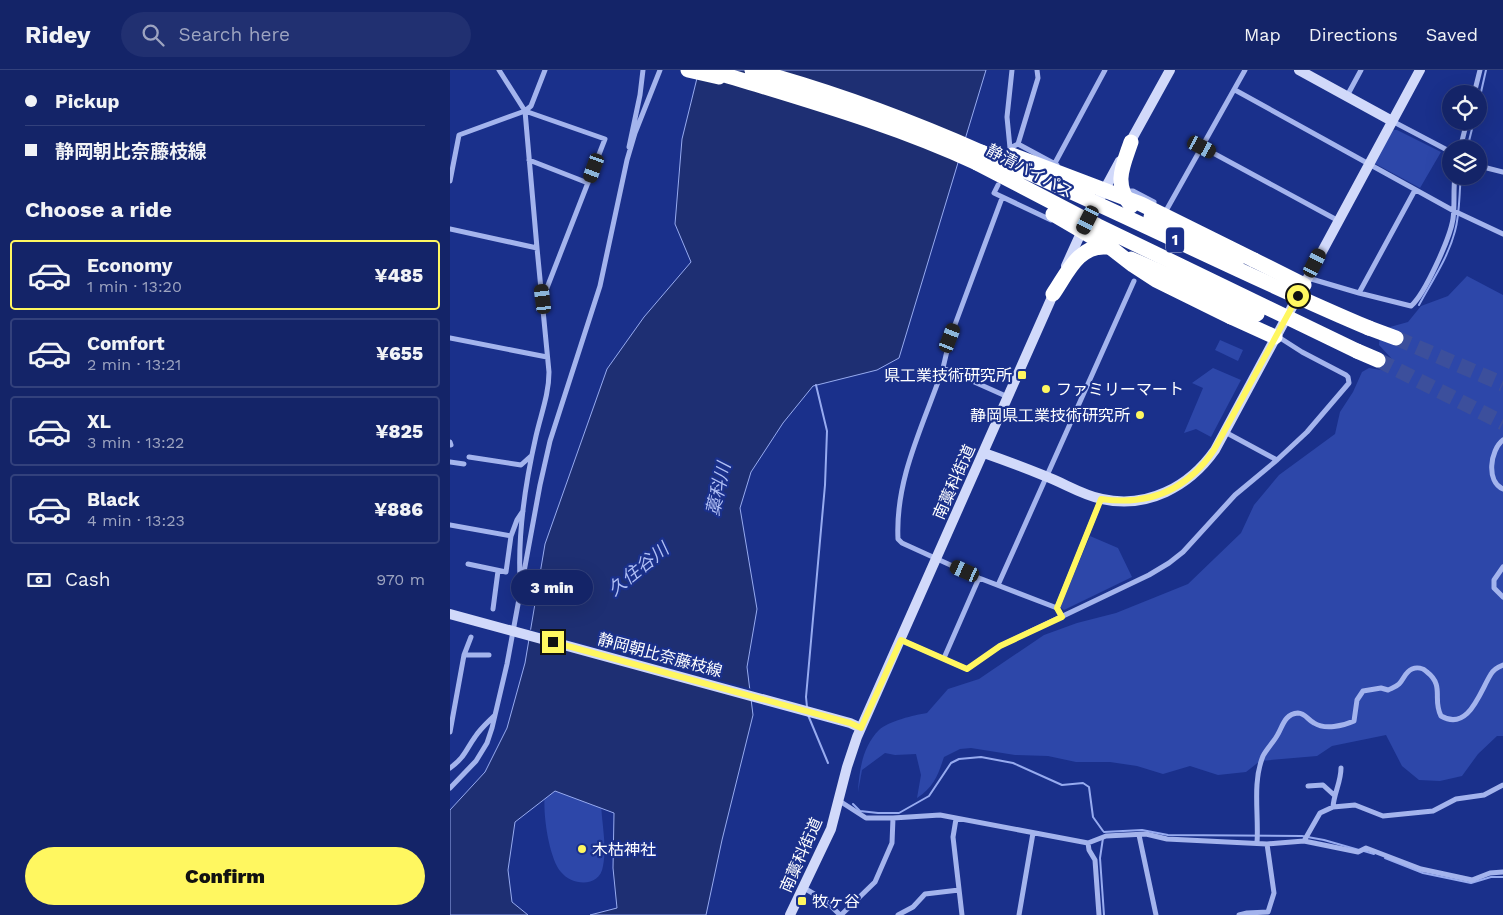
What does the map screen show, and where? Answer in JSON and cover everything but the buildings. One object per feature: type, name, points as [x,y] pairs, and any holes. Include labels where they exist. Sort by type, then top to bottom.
[{"type":"highway","name":"1","points":[[688,70],[758,75]]},
{"type":"highway","name":"静清バイパス","points":[[709,70],[758,75],[804,98],[910,128],[1040,177],[1243,272],[1369,328],[1396,338]]},
{"type":"highway","name":"1","points":[[910,128],[1046,167],[1123,196],[1249,261],[1295,291],[1369,328]]},
{"type":"highway","name":"1","points":[[910,128],[1111,248],[1133,266],[1156,280],[1231,317],[1276,336]]},
{"type":"highway","name":"静清バイパス","points":[[910,128],[927,141],[977,163],[1098,226],[1378,360]]},
{"type":"highway","points":[[1131,142],[1120,176],[1122,191],[1131,206]]},
{"type":"highway","name":"1","points":[[1103,192],[1249,261],[1306,281]]},
{"type":"highway","name":"1","points":[[1080,234],[1224,300],[1357,351]]},
{"type":"highway","points":[[1053,294],[1081,254],[1094,247],[1106,247]]},
{"type":"main road","name":"南藁科街道","points":[[790,915],[831,829],[852,750],[861,728],[1053,294],[1080,234],[1170,70]]},
{"type":"main road","points":[[1299,70],[1392,121]]},
{"type":"main road","points":[[984,452],[1101,499],[1140,500],[1170,491],[1188,479],[1202,466],[1214,450],[1420,70]]},
{"type":"main road","name":"静岡朝比奈藤枝線","points":[[450,614],[776,702],[850,723],[861,728]]},
{"type":"street","points":[[499,70],[526,111],[548,357],[549,386],[532,454],[524,511],[520,562],[521,587]]},
{"type":"street","points":[[450,182],[459,134],[526,111],[531,106],[545,70]]},
{"type":"street","points":[[450,788],[476,761],[487,743],[496,715],[514,632],[540,484],[550,440],[600,286],[640,95],[643,70]]},
{"type":"street","points":[[627,160],[635,133],[660,70]]},
{"type":"street","points":[[1012,70],[1007,117],[1010,148],[1018,144],[1038,78],[1037,70]]},
{"type":"street","points":[[1055,163],[1104,72],[1096,70]]},
{"type":"street","points":[[1168,209],[1246,70]]},
{"type":"street","points":[[1346,96],[1361,70]]},
{"type":"street","points":[[1476,85],[1480,70]]},
{"type":"street","points":[[1235,90],[1454,211],[1503,234]]},
{"type":"street","points":[[526,111],[604,139],[543,299]]},
{"type":"street","points":[[1392,121],[1442,147]]},
{"type":"street","points":[[1018,144],[1055,163],[1103,192]]},
{"type":"street","points":[[1202,147],[1337,220]]},
{"type":"street","points":[[530,160],[588,183]]},
{"type":"street","points":[[1487,168],[1503,172]]},
{"type":"street","points":[[998,185],[994,193],[1002,198],[1010,199],[1080,234]]},
{"type":"street","points":[[1306,281],[1408,307],[1414,304],[1440,258],[1452,224],[1455,185]]},
{"type":"street","points":[[1359,293],[1415,190]]},
{"type":"street","points":[[1122,191],[1132,191],[1168,209],[1264,259],[1270,263],[1273,269]]},
{"type":"street","points":[[1002,198],[950,338],[943,368],[905,472],[899,507],[899,541],[980,578],[1057,608],[1062,617]]},
{"type":"street","points":[[450,229],[537,248]]},
{"type":"street","points":[[998,585],[1134,281]]},
{"type":"street","points":[[901,640],[967,669],[1000,646],[1149,575],[1183,552],[1235,495],[1277,460],[1329,407],[1349,383],[1346,375],[1276,336]]},
{"type":"street","points":[[450,338],[548,357]]},
{"type":"street","points":[[943,368],[1008,397]]},
{"type":"street","points":[[1224,432],[1277,460]]},
{"type":"street","points":[[1503,440],[1495,452],[1492,479],[1495,484],[1503,489]]},
{"type":"street","points":[[468,457],[521,465],[532,454]]},
{"type":"street","points":[[450,462],[464,464]]},
{"type":"street","points":[[1057,608],[1101,499]]},
{"type":"street","points":[[468,564],[506,572],[511,536],[517,520],[524,511]]},
{"type":"street","points":[[450,525],[511,536]]},
{"type":"street","points":[[1503,567],[1494,580],[1494,588],[1503,597]]},
{"type":"street","points":[[493,609],[498,571]]},
{"type":"street","points":[[944,658],[980,578]]},
{"type":"street","points":[[450,732],[464,655],[472,637]]},
{"type":"street","points":[[464,655],[489,656]]},
{"type":"street","points":[[1257,842],[1258,774],[1264,755],[1288,717],[1298,713],[1321,726],[1343,726],[1354,721],[1357,700],[1363,691],[1381,688],[1388,690],[1397,685],[1410,670],[1418,668],[1429,673],[1438,686],[1437,706],[1441,716],[1451,720],[1458,718],[1473,708],[1492,672],[1503,665]]},
{"type":"street","points":[[450,768],[461,760],[480,730],[496,715]]},
{"type":"street","points":[[1333,807],[1334,796],[1341,780],[1341,768]]},
{"type":"street","points":[[1304,841],[1320,813],[1333,807],[1355,805],[1383,816],[1433,811],[1456,799],[1484,795],[1503,784]]},
{"type":"street","points":[[1308,786],[1322,785],[1334,796]]},
{"type":"street","points":[[838,800],[866,818],[940,814],[956,819],[1088,843],[1106,836],[1146,834],[1167,839],[1267,844],[1304,841],[1358,852],[1366,848],[1421,868],[1472,880],[1490,872],[1503,872]]},
{"type":"street","points":[[804,888],[826,900],[841,915],[875,882],[892,843],[893,818]]},
{"type":"street","points":[[956,819],[953,836],[962,915]]},
{"type":"street","points":[[1019,915],[1033,833]]},
{"type":"street","points":[[1138,835],[1156,915]]},
{"type":"street","points":[[1088,843],[1095,860],[1099,915]]},
{"type":"street","points":[[1239,915],[1268,912],[1274,893],[1267,844]]},
{"type":"street","points":[[898,915],[913,907],[925,894],[959,890]]},
{"type":"street","points":[[913,907],[915,915]]},
{"type":"shaded area","points":[[1393,130],[1397,130],[1441,152],[1420,188],[1374,163]]},
{"type":"shaded area","points":[[1467,276],[1503,295],[1503,736],[1497,736],[1478,754],[1462,776],[1440,781],[1419,780],[1402,766],[1386,735],[1332,746],[1317,756],[1260,761],[1246,772],[1218,775],[1190,766],[1163,774],[1137,766],[1110,762],[1076,762],[1048,756],[1015,755],[971,748],[960,749],[944,757],[935,780],[917,798],[921,775],[916,754],[895,755],[885,753],[862,770],[858,792],[859,775],[869,743],[883,727],[902,719],[927,713],[948,689],[979,679],[1044,635],[1077,623],[1116,613],[1188,584],[1241,533],[1254,505],[1279,475],[1335,434],[1340,412],[1353,392],[1362,372],[1369,368],[1387,371],[1392,359],[1379,345],[1380,333],[1390,327],[1408,322],[1421,306],[1448,296]]},
{"type":"shaded area","points":[[1220,340],[1243,350],[1238,361],[1215,350]]},
{"type":"shaded area","points":[[1213,368],[1241,380],[1211,437],[1196,429],[1184,433],[1203,388],[1192,383]]},
{"type":"shaded area","points":[[1090,536],[1118,548],[1132,577],[1064,610],[1060,607]]},
{"type":"shaded area","points":[[546,786],[601,804],[604,858],[601,873],[597,878],[591,881],[578,882],[566,877],[556,865],[549,843],[545,818]]},
{"type":"water","points":[[699,70],[986,70],[899,358],[877,370],[813,386],[783,423],[751,472],[740,508],[757,609],[747,667],[753,715],[722,840],[706,915],[590,915],[617,908],[613,868],[614,813],[555,791],[515,822],[508,870],[512,902],[528,915],[450,915],[450,810],[485,772],[507,728],[525,663],[545,544],[607,369],[644,317],[691,262],[675,224],[682,139]]},
{"type":"pier","points":[[528,629],[752,689],[754,700],[527,638]]},
{"type":"waterway","points":[[1483,85],[1486,70]]},
{"type":"waterway","points":[[1469,140],[1472,130]]},
{"type":"waterway","points":[[1419,305],[1452,241],[1458,217],[1460,185]]},
{"type":"waterway","points":[[807,707],[806,697],[825,485],[827,431],[816,385]]},
{"type":"waterway","points":[[808,715],[828,763]]},
{"type":"waterway","points":[[853,804],[860,811],[899,813],[929,796],[951,763],[959,759],[981,757],[1013,763],[1062,785],[1083,783],[1089,787],[1093,817],[1103,831]]},
{"type":"waterway","points":[[1104,832],[1142,830],[1168,835],[1302,836],[1359,850]]},
{"type":"waterway","points":[[1103,838],[1100,858],[1104,915]]},
{"type":"waterway","points":[[1364,851],[1374,854]]},
{"type":"waterway","points":[[1385,858],[1423,873],[1471,883],[1491,877],[1503,877]]},
{"type":"tunnel","points":[[1396,338],[1503,384]]},
{"type":"tunnel","points":[[1378,360],[1503,423]]},
{"type":"place","name":"県工業技術研究所","points":[[1022,375]]},
{"type":"place","name":"ファミリーマート","points":[[1046,389]]},
{"type":"place","name":"静岡県工業技術研究所","points":[[1140,415]]},
{"type":"place","name":"木枯神社","points":[[582,849]]},
{"type":"place","name":"牧ヶ谷","points":[[802,901]]},
{"type":"route","points":[[553,642],[776,702],[850,723],[861,728],[901,640],[967,669],[1000,646],[1062,617],[1057,608],[1101,499],[1134,500],[1157,496],[1180,485],[1202,466],[1214,450],[1298,296]]},
{"type":"water label","name":"藁科川","points":[[718,489]]},
{"type":"water label","name":"久住谷川","points":[[638,569]]}]
